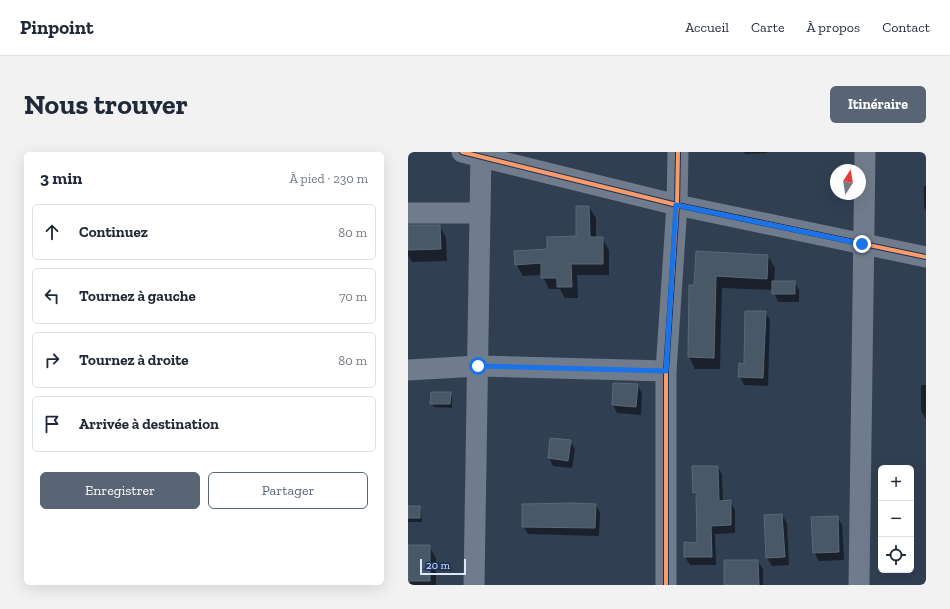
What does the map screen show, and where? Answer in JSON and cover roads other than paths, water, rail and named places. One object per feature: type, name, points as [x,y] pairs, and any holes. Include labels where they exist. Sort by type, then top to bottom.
[{"type":"street","points":[[666,585],[666,371],[678,152]]},
{"type":"street","points":[[859,585],[862,244],[865,152]]},
{"type":"street","points":[[474,585],[480,213],[475,154],[676,205],[926,257]]},
{"type":"street","points":[[408,214],[480,213]]},
{"type":"street","points":[[408,370],[478,366],[666,371]]}]
